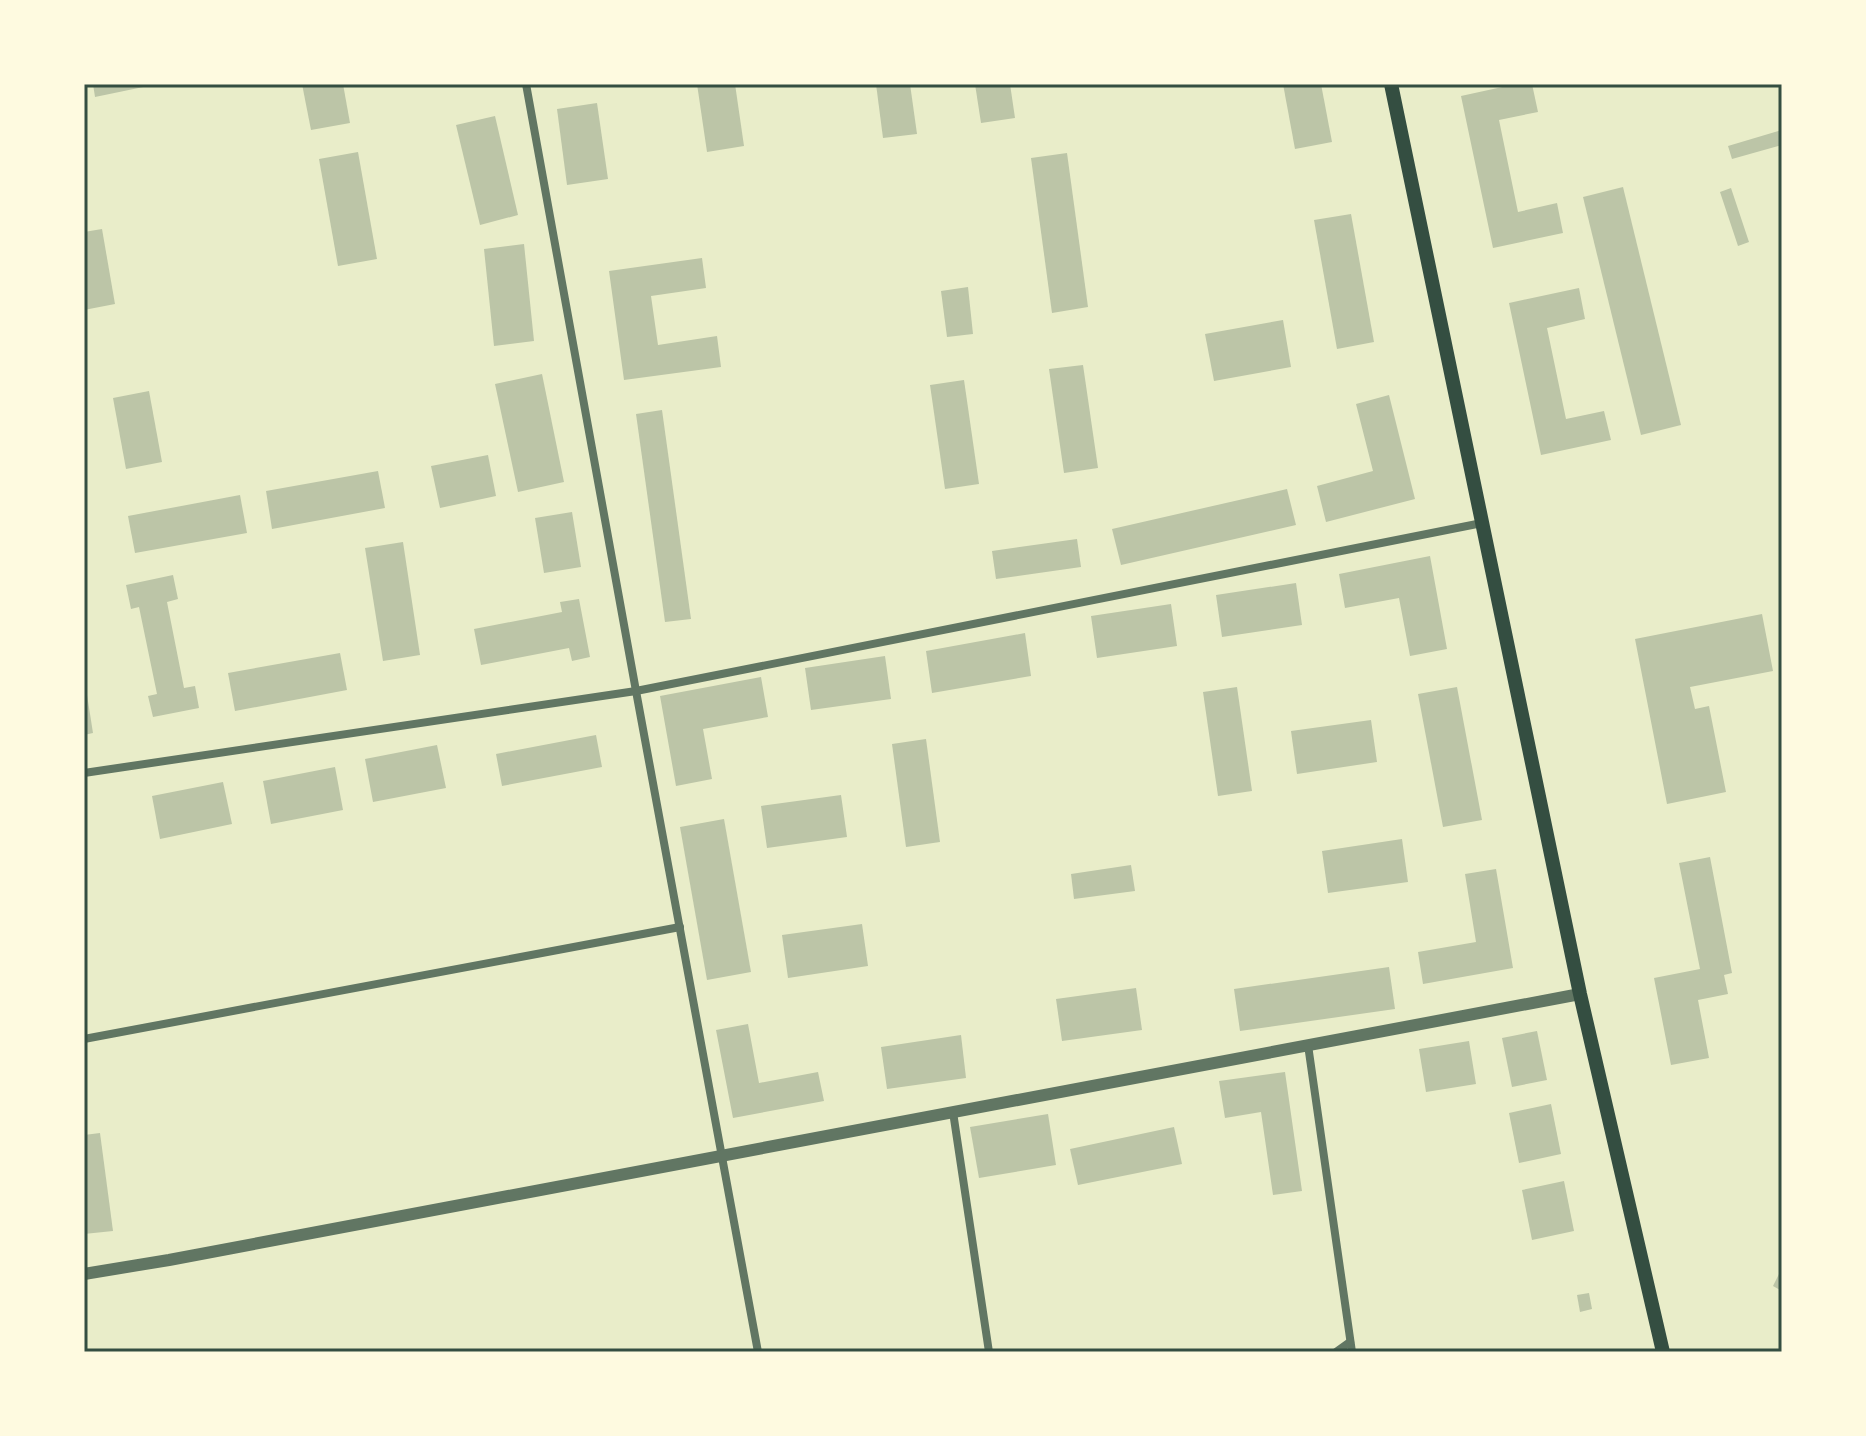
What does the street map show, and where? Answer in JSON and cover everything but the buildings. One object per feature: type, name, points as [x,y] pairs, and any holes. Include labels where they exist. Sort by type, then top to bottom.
[{"type":"main road","points":[[1391,84],[1580,994],[1663,1352]]},
{"type":"street","points":[[526,84],[758,1352]]},
{"type":"street","points":[[84,773],[636,691],[1482,523]]},
{"type":"street","points":[[84,1039],[680,927]]},
{"type":"street","points":[[84,1274],[723,1157],[1580,994]]},
{"type":"street","points":[[1308,1045],[1351,1347],[1336,1352]]},
{"type":"street","points":[[953,1112],[989,1352]]}]
